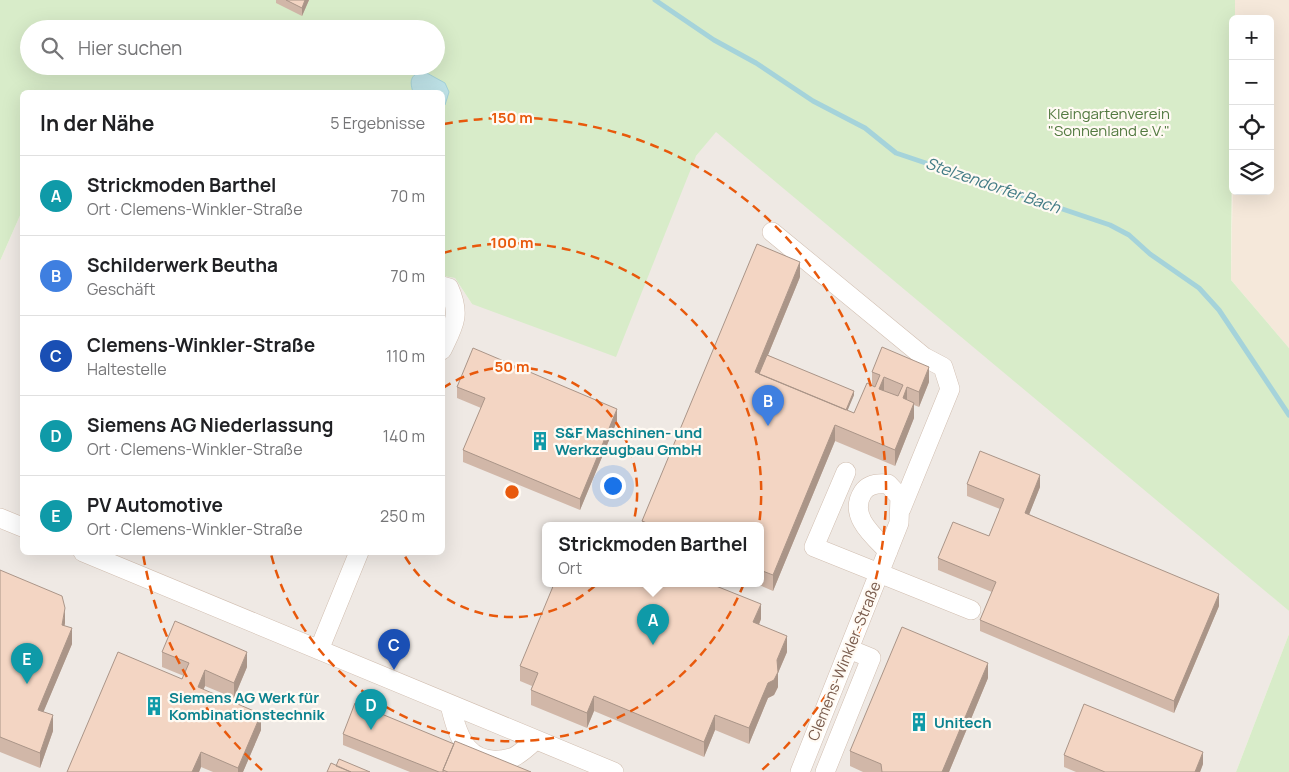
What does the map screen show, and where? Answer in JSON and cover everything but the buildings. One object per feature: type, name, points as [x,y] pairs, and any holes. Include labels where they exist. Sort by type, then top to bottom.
[{"type":"street","name":"Clemens-Winkler-Straße","points":[[772,232],[924,357],[942,367],[950,389],[901,509],[899,523],[800,772]]},
{"type":"street","points":[[445,287],[449,288],[456,305],[453,325],[445,343]]},
{"type":"street","points":[[846,472],[814,546],[970,610]]},
{"type":"street","points":[[888,551],[869,532],[859,516],[858,500],[866,487],[878,483],[888,484],[900,497],[901,509]]},
{"type":"street","points":[[0,518],[20,526]]},
{"type":"street","points":[[90,555],[614,772]]},
{"type":"street","points":[[318,650],[358,555]]},
{"type":"street","points":[[826,772],[871,658],[849,649]]},
{"type":"street","points":[[450,705],[457,734],[469,751],[479,756],[490,760],[512,758],[536,740]]},
{"type":"shaded area","points":[[1235,0],[1289,0],[1289,348],[1231,280],[1233,195],[1274,195],[1274,15],[1235,15]]},
{"type":"shaded area","points":[[716,131],[984,348],[1289,611],[1289,634],[1236,772],[0,772],[0,261],[20,216],[20,555],[445,555],[445,276],[455,278],[472,304],[696,156]]},
{"type":"green space","name":"Kleingartenverein \"Sonnenland e.V.\"","points":[[0,0],[1235,0],[1235,15],[1229,15],[1231,280],[1289,348],[1289,611],[716,132],[696,156],[616,357],[472,304],[455,278],[445,276],[445,90],[20,90],[20,216],[0,261]]},
{"type":"green space","points":[[1289,634],[1289,772],[1236,772]]},
{"type":"water","points":[[430,75],[445,83],[449,92],[445,105],[445,90],[412,90],[411,81],[414,76]]},
{"type":"waterway","name":"Stelzendorfer Bach","points":[[655,0],[714,40],[756,63],[813,101],[865,128],[896,153],[1110,225],[1129,235],[1150,254],[1199,288],[1219,310],[1289,415]]},
{"type":"place","name":"Schilderwerk Beutha","points":[[768,426]]},
{"type":"place","name":"S&F Maschinen- und Werkzeugbau GmbH","points":[[540,441]]},
{"type":"place","name":"Strickmoden Barthel","points":[[653,645]]},
{"type":"place","name":"Clemens-Winkler-Straße","points":[[394,670]]},
{"type":"place","name":"PV Automotive","points":[[27,684]]},
{"type":"place","name":"Siemens AG Werk für Kombinationstechnik","points":[[154,706]]},
{"type":"place","name":"Unitech","points":[[919,722]]},
{"type":"place","name":"Siemens AG Niederlassung","points":[[371,730]]}]
